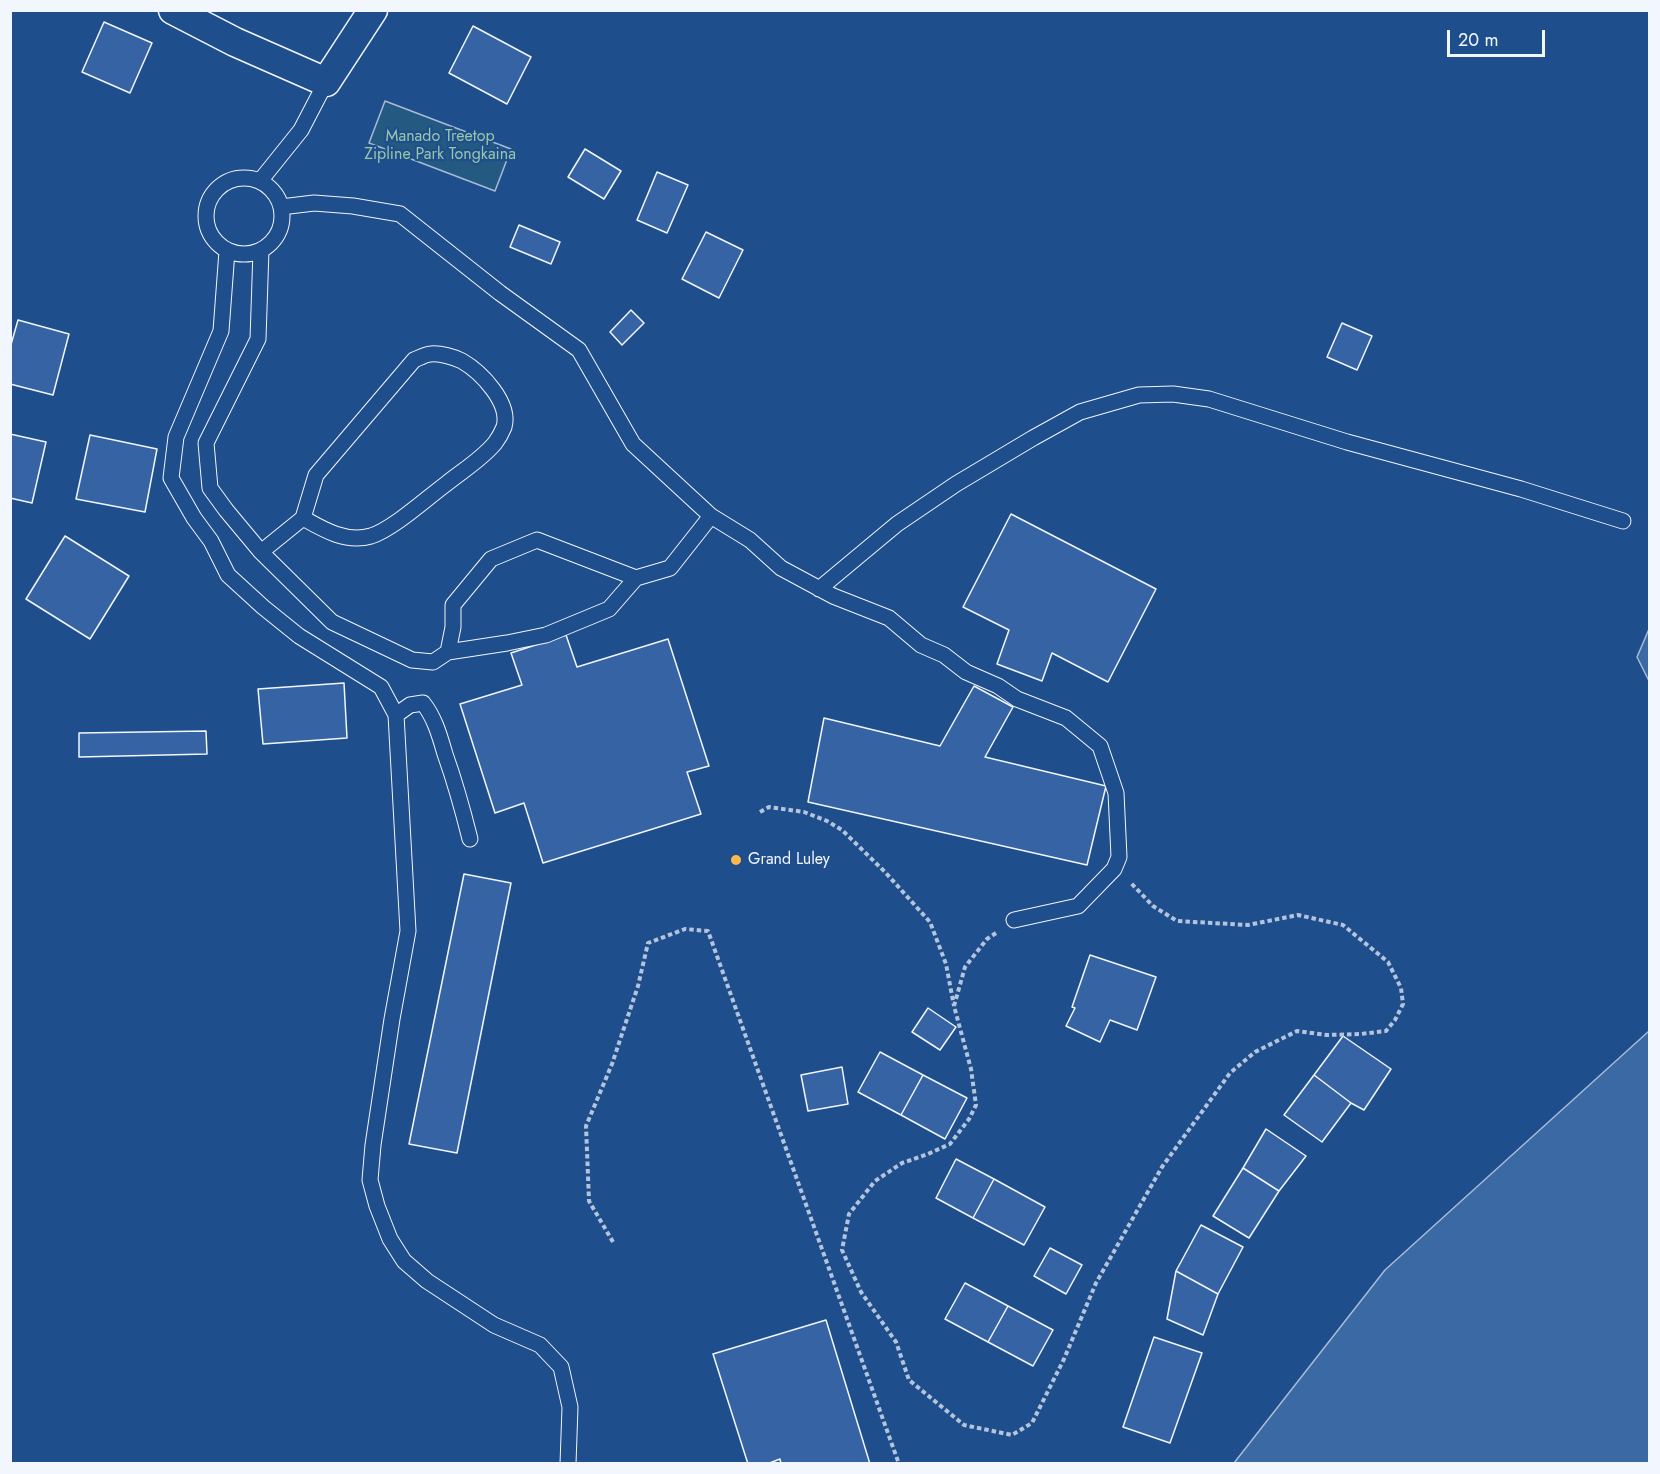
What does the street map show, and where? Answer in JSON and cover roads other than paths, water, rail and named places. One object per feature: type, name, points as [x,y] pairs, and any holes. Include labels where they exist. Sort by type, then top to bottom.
[{"type":"street","points":[[172,10],[235,42],[326,82],[373,10]]},
{"type":"lane","points":[[260,181],[301,130],[326,82]]},
{"type":"lane","points":[[243,178],[260,181],[273,192],[281,207],[282,224],[274,240],[261,250],[244,254],[228,251],[214,240],[206,225],[206,208],[213,193],[227,182],[243,178]]},
{"type":"lane","points":[[281,207],[314,203],[400,214],[500,293],[579,350],[633,444],[711,516],[750,540],[781,568],[833,596],[889,618],[921,645],[944,655],[966,672],[998,686],[1017,699],[1066,718],[1100,746],[1116,793],[1119,857],[1114,869],[1078,906],[1014,920]]},
{"type":"lane","points":[[261,250],[258,339],[206,442],[210,488],[261,552],[332,622],[412,660],[433,662],[448,652],[546,635],[609,609],[636,578],[670,568],[711,516]]},
{"type":"lane","points":[[228,251],[221,331],[176,437],[171,478],[194,518],[211,541],[228,575],[299,636],[381,687],[396,715],[408,931],[392,1019],[369,1180],[390,1239],[404,1261],[427,1281],[494,1325],[540,1345],[561,1367],[570,1407],[568,1464]]},
{"type":"lane","points":[[261,552],[303,518],[315,475],[414,360],[429,353],[461,361],[477,372],[497,394],[503,409],[504,426],[494,443],[468,467],[388,528],[371,536],[351,538],[331,534],[303,518]]},
{"type":"lane","points":[[819,589],[897,524],[976,472],[1080,412],[1139,395],[1173,394],[1209,399],[1347,442],[1521,489],[1623,521]]},
{"type":"lane","points":[[448,652],[453,627],[453,605],[490,559],[537,540],[636,578]]},
{"type":"lane","points":[[396,715],[410,705],[423,703],[430,711],[451,771],[470,839]]},
{"type":"place","name":"Grand Luley","points":[[736,860]]},
{"type":"park label","name":"Manado Treetop Zipline Park Tongkaina","points":[[440,146]]}]
